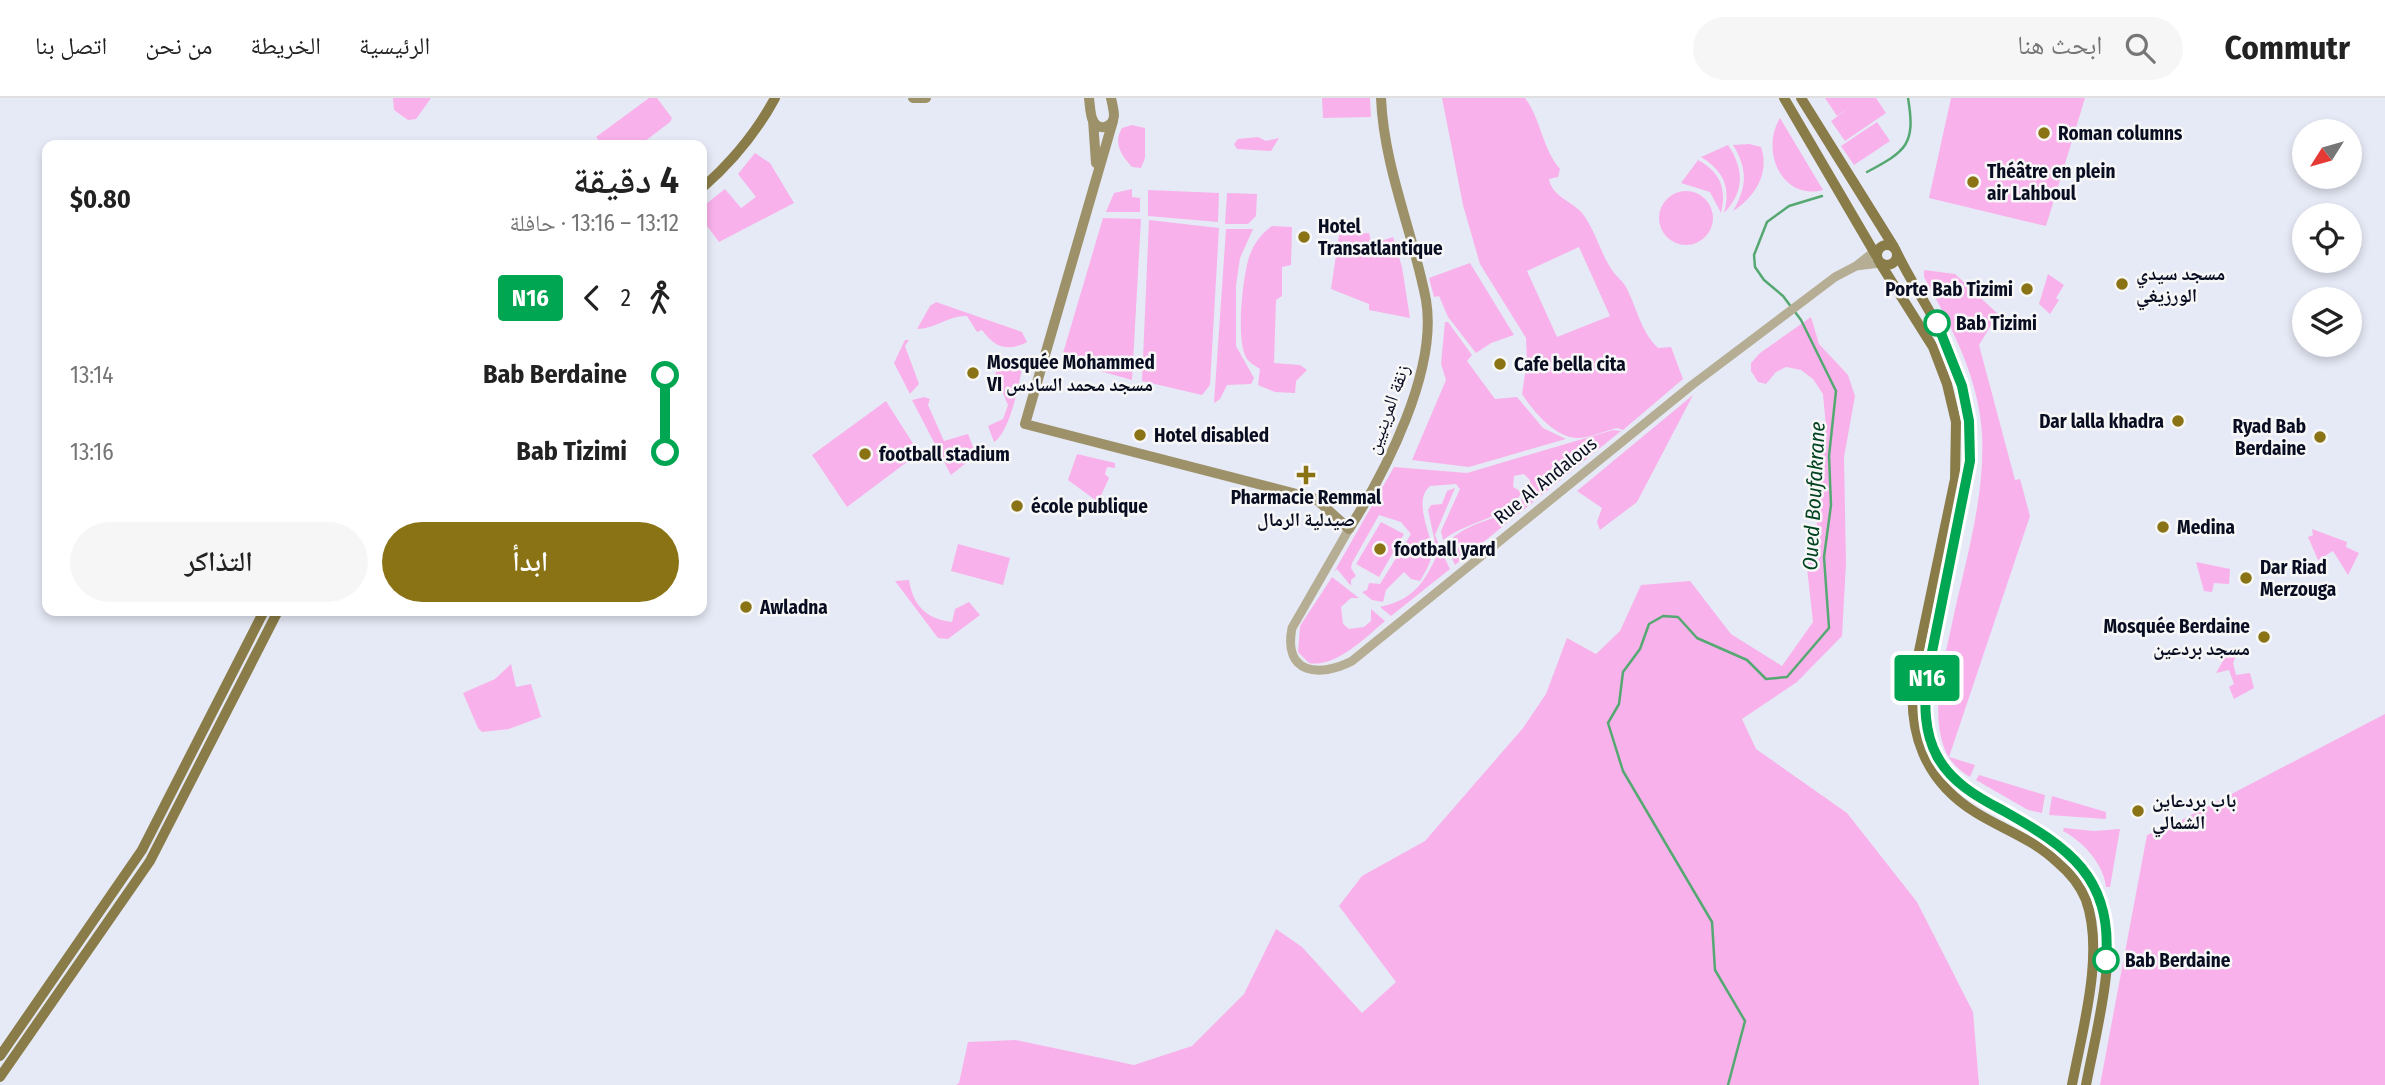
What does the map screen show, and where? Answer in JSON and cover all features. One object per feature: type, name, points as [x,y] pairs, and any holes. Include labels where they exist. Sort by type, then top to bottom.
[{"type":"main road","points":[[707,184],[746,144],[775,98]]},
{"type":"main road","points":[[913,98],[926,98]]},
{"type":"main road","points":[[1089,98],[1097,170]]},
{"type":"main road","points":[[1111,98],[1113,121],[1025,424],[1316,499],[1367,500]]},
{"type":"main road","name":"زنقة المرينيين","points":[[1349,528],[1392,452],[1409,409],[1422,362],[1427,327],[1425,298],[1389,159],[1381,98]]},
{"type":"main road","points":[[1784,98],[1933,347],[1947,384],[1956,429],[1955,480],[1914,675],[1912,713],[1917,739],[1930,769],[1950,793],[1976,813],[2039,847],[2072,877],[2092,907],[2103,909]]},
{"type":"main road","points":[[1801,98],[1896,250],[1950,350],[1962,386],[1970,439],[1968,481],[1927,677],[1925,697],[1928,731],[1937,756],[1956,780],[1980,799],[2036,829],[2073,856],[2091,878],[2103,909],[2108,938],[2086,1085]]},
{"type":"main road","points":[[1093,120],[1101,127],[1113,121]]},
{"type":"main road","points":[[1877,255],[1885,245],[1896,250]]},
{"type":"main road","points":[[1877,255],[1887,266],[1894,263],[1896,250]]},
{"type":"main road","points":[[1316,499],[1349,528]]},
{"type":"main road","points":[[0,1056],[142,850],[261,616]]},
{"type":"main road","points":[[0,1077],[150,861],[275,616]]},
{"type":"main road","points":[[2036,829],[2034,837],[2039,847]]},
{"type":"main road","points":[[2072,1085],[2092,960],[2093,933],[2085,900]]},
{"type":"street","name":"Rue Al Andalous","points":[[1292,628],[1290,647],[1297,662],[1303,667],[1312,671],[1331,671],[1352,660],[1572,481],[1808,297],[1835,277],[1877,255]]},
{"type":"street","name":"زنقة المرينيين","points":[[1292,628],[1349,528]]},
{"type":"shaded area","points":[[393,98],[431,98],[416,119],[408,120],[394,110]]},
{"type":"shaded area","points":[[649,98],[657,98],[672,118],[647,140],[599,140],[596,137]]},
{"type":"shaded area","points":[[1322,98],[1370,98],[1371,117],[1323,118]]},
{"type":"shaded area","points":[[1442,98],[1525,98],[1535,115],[1549,152],[1560,169],[1558,177],[1549,179],[1551,185],[1585,217],[1608,264],[1626,288],[1648,335],[1658,348],[1671,347],[1683,379],[1623,430],[1617,428],[1579,438],[1570,437],[1554,429],[1539,416],[1522,394],[1527,361],[1526,338],[1480,264],[1463,205]],"holes":[[[1579,247],[1610,316],[1557,337],[1527,271]]]},
{"type":"shaded area","points":[[1825,98],[1876,98],[1886,113],[1845,141],[1831,121],[1849,108],[1837,116]]},
{"type":"shaded area","points":[[1951,98],[2085,98],[2046,226],[1929,198]]},
{"type":"shaded area","points":[[1780,118],[1823,190],[1796,188],[1786,181],[1779,170],[1773,145],[1774,131]]},
{"type":"shaded area","points":[[1877,122],[1890,141],[1854,165],[1841,146]]},
{"type":"shaded area","points":[[1132,125],[1145,128],[1145,158],[1141,168],[1132,167],[1118,144],[1122,128]]},
{"type":"shaded area","points":[[1258,137],[1266,141],[1279,138],[1271,151],[1237,149],[1234,144],[1238,139]]},
{"type":"shaded area","points":[[1749,144],[1761,147],[1764,166],[1762,175],[1748,199],[1733,211],[1741,194],[1744,178],[1741,162],[1733,145]]},
{"type":"shaded area","points":[[1728,145],[1737,163],[1740,180],[1736,196],[1724,213],[1727,196],[1724,181],[1715,168],[1701,157]]},
{"type":"shaded area","points":[[755,153],[770,163],[794,203],[719,242],[707,226],[707,203],[725,189],[741,208],[756,197],[738,174]]},
{"type":"shaded area","points":[[1698,160],[1717,175],[1723,196],[1721,213],[1710,192],[1681,183]]},
{"type":"shaded area","points":[[1132,189],[1132,197],[1140,198],[1140,212],[1106,212],[1114,193]]},
{"type":"shaded area","points":[[1148,190],[1219,193],[1218,222],[1148,216]]},
{"type":"shaded area","points":[[1686,191],[1705,199],[1713,218],[1705,237],[1686,245],[1667,237],[1659,218],[1667,199]]},
{"type":"shaded area","points":[[1227,193],[1257,194],[1256,216],[1248,224],[1225,224]]},
{"type":"shaded area","points":[[1103,218],[1141,219],[1132,380],[1061,360]]},
{"type":"shaded area","points":[[1149,220],[1219,228],[1210,385],[1202,395],[1142,381]]},
{"type":"shaded area","points":[[1272,226],[1292,227],[1291,265],[1282,267],[1282,296],[1276,300],[1274,363],[1300,365],[1307,370],[1296,381],[1295,393],[1275,392],[1258,385],[1260,369],[1247,359],[1241,339],[1244,279],[1249,257],[1258,239]]},
{"type":"shaded area","points":[[1226,229],[1253,229],[1240,258],[1236,286],[1236,346],[1254,378],[1251,384],[1227,385],[1220,399],[1214,403]]},
{"type":"shaded area","points":[[1369,233],[1372,244],[1393,237],[1402,267],[1410,318],[1369,310],[1369,304],[1331,289],[1339,235]]},
{"type":"shaded area","points":[[1470,263],[1514,335],[1491,343],[1476,353],[1448,317],[1439,296],[1434,297],[1429,278]]},
{"type":"shaded area","points":[[1924,270],[1955,274],[1998,314],[1979,345],[2015,480],[2020,479],[2030,516],[1949,757],[1975,765],[1970,777],[1955,765],[1949,758],[1945,750],[1940,734],[1938,701],[1978,505],[1982,435],[1980,414],[1969,372],[1953,333],[1924,277]]},
{"type":"shaded area","points":[[2048,274],[2064,285],[2050,314],[2039,304]]},
{"type":"shaded area","points":[[936,302],[1022,332],[1027,342],[1014,347],[997,344],[982,330],[977,332],[967,316],[917,329],[930,306]]},
{"type":"shaded area","points":[[1811,317],[1819,344],[1848,375],[1855,396],[1844,457],[1846,563],[1842,636],[1797,682],[1742,719],[1756,749],[1847,813],[1917,902],[1973,1012],[1979,1085],[956,1085],[959,1083],[968,1042],[1016,1040],[1134,1065],[1192,1046],[1244,994],[1276,929],[1302,947],[1362,1013],[1396,982],[1339,906],[1362,876],[1425,841],[1523,728],[1546,694],[1567,638],[1596,654],[1620,631],[1641,585],[1690,581],[1731,634],[1782,666],[1813,622],[1807,568],[1817,524],[1819,464],[1826,427],[1823,394],[1813,379],[1801,370],[1786,367],[1776,372],[1766,384],[1758,382],[1751,371],[1751,363],[1760,353]]},
{"type":"shaded area","points":[[1445,322],[1448,322],[1472,355],[1467,361],[1495,399],[1517,397],[1543,428],[1566,439],[1469,467],[1412,460],[1446,380],[1441,364]]},
{"type":"shaded area","points":[[905,340],[909,340],[905,346],[919,384],[910,394],[894,363]]},
{"type":"shaded area","points":[[1025,355],[1010,415],[1006,426],[994,442],[988,426],[1003,419],[1008,405],[995,374],[999,367]]},
{"type":"shaded area","points":[[1693,395],[1637,502],[1600,530],[1597,522],[1602,508],[1577,491]]},
{"type":"shaded area","points":[[924,397],[930,399],[928,405],[944,441],[968,434],[976,455],[951,475],[912,400]]},
{"type":"shaded area","name":"football stadium","points":[[886,401],[919,453],[847,507],[812,455]]},
{"type":"shaded area","points":[[1613,430],[1621,431],[1455,565],[1446,545],[1465,530],[1498,515],[1520,501],[1530,490],[1530,480],[1524,474],[1514,476],[1513,487],[1522,492],[1515,501],[1497,514],[1463,528],[1443,540],[1441,531],[1460,489],[1456,484],[1430,486],[1425,492],[1423,508],[1432,549],[1430,562],[1420,581],[1411,579],[1404,572],[1386,590],[1383,602],[1372,600],[1362,592],[1367,590],[1369,583],[1380,584],[1411,534],[1401,522],[1379,515],[1352,563],[1351,568],[1356,576],[1351,580],[1351,586],[1337,569],[1334,572],[1394,467],[1467,473]]},
{"type":"shaded area","points":[[1077,454],[1115,463],[1115,468],[1107,467],[1105,474],[1109,478],[1098,502],[1068,480]]},
{"type":"shaded area","points":[[1455,488],[1435,535],[1439,545],[1436,547],[1428,510],[1431,505],[1442,504],[1447,491]]},
{"type":"shaded area","name":"football yard","points":[[1381,522],[1404,534],[1379,577],[1356,564]]},
{"type":"shaded area","points":[[2312,529],[2347,542],[2346,547],[2359,553],[2348,575],[2333,551],[2318,560],[2308,537],[2313,535]]},
{"type":"shaded area","points":[[958,544],[1010,558],[1003,585],[951,571]]},
{"type":"shaded area","points":[[1440,549],[1450,569],[1391,616],[1380,607],[1403,599],[1418,587]]},
{"type":"shaded area","points":[[2196,562],[2230,569],[2229,584],[2214,583],[2212,592],[2204,591]]},
{"type":"shaded area","points":[[1332,577],[1359,598],[1351,598],[1341,607],[1343,624],[1349,629],[1364,627],[1371,621],[1371,609],[1385,621],[1340,656],[1330,661],[1309,663],[1298,652],[1300,626]]},
{"type":"shaded area","points":[[909,580],[914,597],[922,609],[935,618],[952,622],[955,609],[969,602],[980,615],[948,639],[938,638],[895,581]]},
{"type":"shaded area","points":[[2228,652],[2237,654],[2233,663],[2236,675],[2250,673],[2254,688],[2234,699],[2229,687],[2234,684],[2229,670],[2216,673]]},
{"type":"shaded area","points":[[511,664],[516,687],[531,684],[541,717],[509,729],[482,732],[463,693],[495,679]]},
{"type":"shaded area","points":[[2385,714],[2385,1085],[2100,1085],[2147,835],[2172,825]]},
{"type":"shaded area","points":[[1979,775],[2045,795],[2042,813],[2028,810],[1976,780]]},
{"type":"shaded area","points":[[2052,796],[2106,812],[2106,819],[2049,815]]},
{"type":"shaded area","points":[[2064,828],[2094,831],[2120,829],[2110,887],[2106,887],[2101,870],[2091,854],[2063,831]]},
{"type":"waterway","name":"Oued Boufakrane","points":[[1867,172],[1891,158],[1905,145],[1910,126],[1908,98]]},
{"type":"waterway","name":"Oued Boufakrane","points":[[1728,1085],[1745,1021],[1715,970],[1712,922],[1623,771],[1608,723],[1619,704],[1623,672],[1640,649],[1649,624],[1663,616],[1678,617],[1697,638],[1747,660],[1766,679],[1787,677],[1829,628],[1824,557],[1831,505],[1829,456],[1836,391],[1801,320],[1783,296],[1764,280],[1755,267],[1754,255],[1767,222],[1789,206],[1822,196]]},
{"type":"bus line","name":"N16","points":[[1937,323],[1950,350],[1962,386],[1969,421],[1970,461],[1927,677],[1925,697],[1928,731],[1937,756],[1966,789],[2061,845],[2081,865],[2091,878],[2103,909],[2108,938],[2106,960]]},
{"type":"place","name":"Roman columns","points":[[2044,133]]},
{"type":"place","name":"Théâtre en plein air Lahboul","points":[[1973,182]]},
{"type":"place","name":"Hotel Transatlantique","points":[[1304,237]]},
{"type":"place","name":"مسجد سيدي الورزيغي","points":[[2122,284]]},
{"type":"place","name":"Porte Bab Tizimi","points":[[2027,289]]},
{"type":"place","name":"Bab Tizimi","points":[[1937,323]]},
{"type":"place","name":"Cafe bella cita","points":[[1500,364]]},
{"type":"place","name":"Mosquée Mohammed VI مسجد محمد السادس","points":[[973,373]]},
{"type":"place","name":"Dar lalla khadra","points":[[2178,421]]},
{"type":"place","name":"Hotel disabled","points":[[1140,435]]},
{"type":"place","name":"Ryad Bab Berdaine","points":[[2320,437]]},
{"type":"place","name":"football stadium","points":[[865,454]]},
{"type":"place","name":"Pharmacie Remmal صيدلية الرمال","points":[[1306,475]]},
{"type":"place","name":"école publique","points":[[1017,506]]},
{"type":"place","name":"Medina","points":[[2163,527]]},
{"type":"place","name":"football yard","points":[[1380,549]]},
{"type":"place","name":"Dar Riad Merzouga","points":[[2246,578]]},
{"type":"place","name":"Awladna","points":[[746,607]]},
{"type":"place","name":"Mosquée Berdaine مسجد بردعين","points":[[2264,637]]},
{"type":"place","name":"باب بردعاين الشمالي","points":[[2138,811]]},
{"type":"place","name":"Bab Berdaine","points":[[2106,960]]}]
